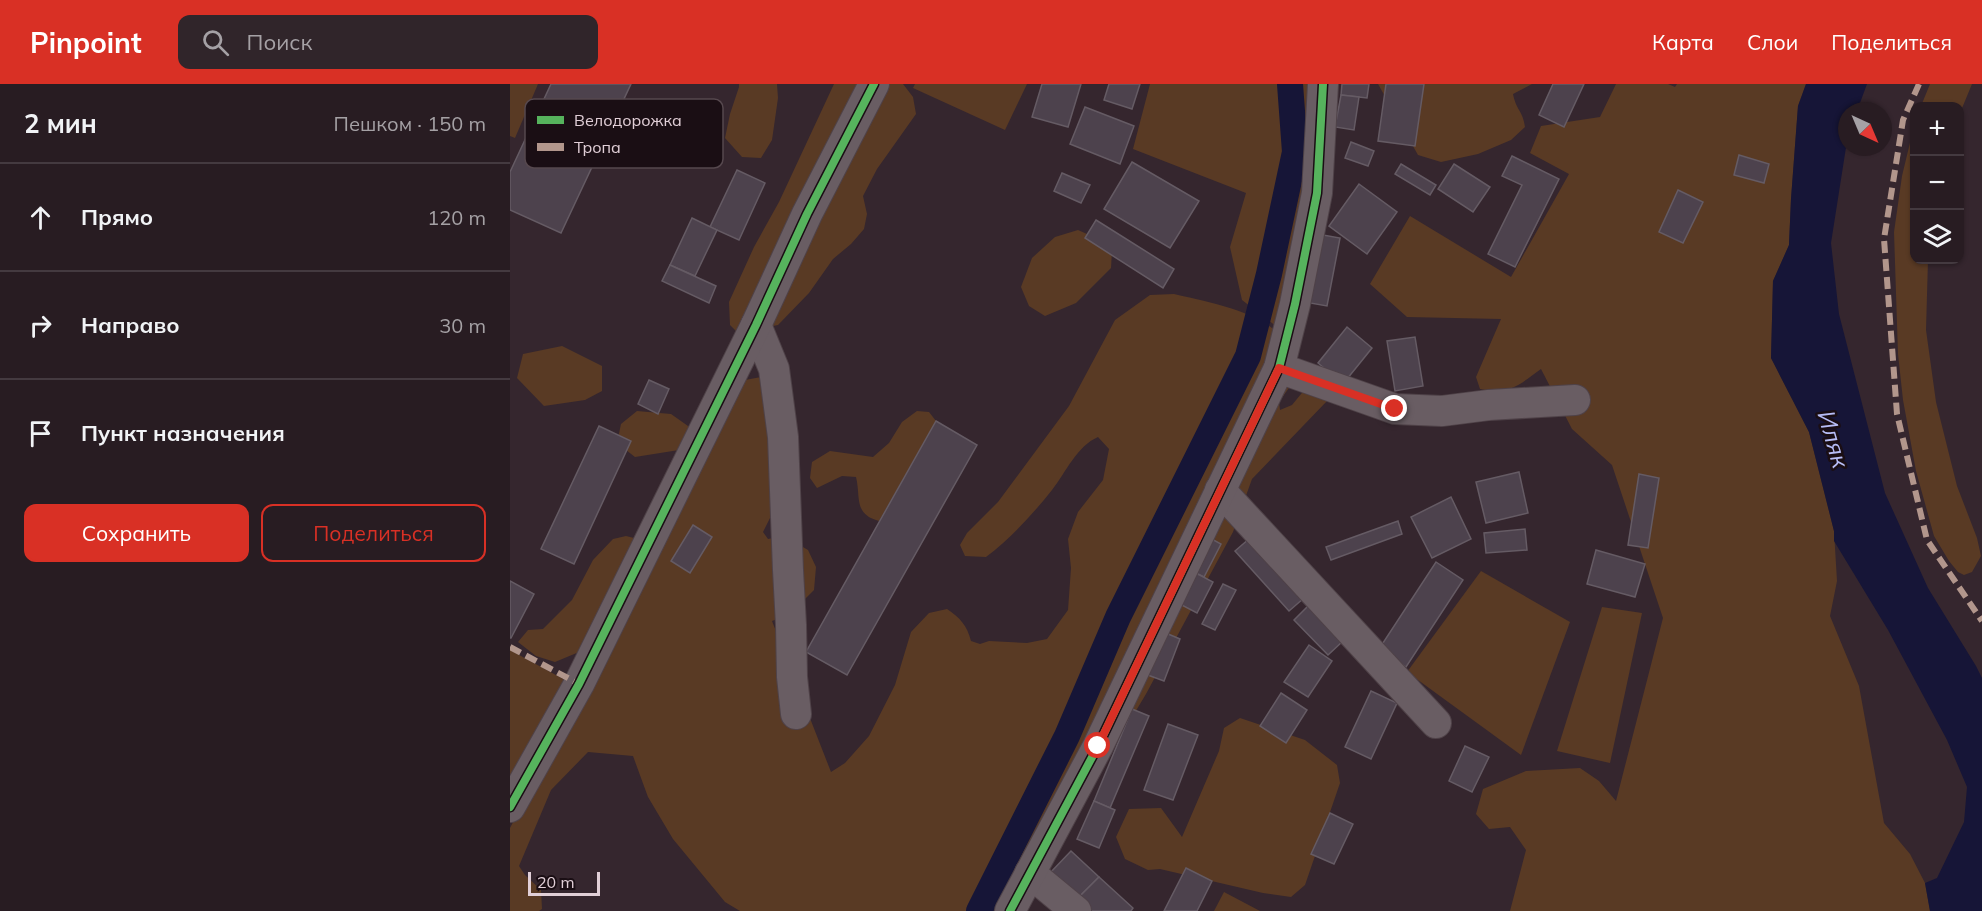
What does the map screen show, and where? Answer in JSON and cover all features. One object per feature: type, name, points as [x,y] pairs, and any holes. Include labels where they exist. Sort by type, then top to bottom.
[{"type":"street","points":[[510,807],[579,684],[756,325],[807,214],[874,84]]},
{"type":"street","points":[[1010,911],[1098,746],[1279,368],[1295,304],[1317,193],[1323,84]]},
{"type":"street","points":[[756,325],[774,369],[783,437],[792,677],[796,714]]},
{"type":"street","points":[[1279,368],[1395,409],[1442,411],[1489,405],[1575,400]]},
{"type":"street","points":[[1220,490],[1436,723]]},
{"type":"street","points":[[1030,873],[1076,911]]},
{"type":"shaded area","points":[[510,84],[538,84],[532,99],[525,99],[525,115],[515,138],[510,136]]},
{"type":"shaded area","points":[[739,84],[777,84],[778,98],[772,140],[761,158],[742,157],[725,138]]},
{"type":"shaded area","points":[[834,84],[903,84],[913,97],[916,114],[877,169],[863,196],[867,214],[864,229],[833,259],[809,293],[778,325],[738,333],[730,325],[729,302]]},
{"type":"shaded area","points":[[915,84],[1027,84],[1005,130],[913,88]]},
{"type":"shaded area","points":[[1150,84],[1337,84],[1332,183],[1306,324],[1298,332],[1281,330],[1242,300],[1230,247],[1246,193],[1133,149]]},
{"type":"shaded area","points":[[1378,84],[1532,84],[1513,94],[1525,127],[1511,140],[1478,154],[1441,162],[1418,155]]},
{"type":"shaded area","points":[[1616,84],[1668,84],[1675,87],[1677,84],[1806,84],[1798,106],[1789,245],[1773,281],[1771,358],[1809,432],[1834,531],[1837,581],[1830,616],[1859,686],[1884,823],[1910,854],[1925,883],[1930,911],[1510,911],[1526,850],[1510,827],[1489,829],[1476,814],[1483,789],[1526,771],[1580,768],[1599,781],[1616,801],[1663,618],[1612,465],[1572,429],[1541,369],[1514,387],[1500,390],[1480,389],[1476,377],[1501,319],[1407,317],[1370,284],[1410,216],[1511,277],[1569,174],[1530,153],[1541,126],[1600,117]]},
{"type":"shaded area","points":[[1930,84],[1972,84],[1964,103],[1923,102]]},
{"type":"shaded area","points":[[1910,143],[1910,264],[1928,264],[1926,330],[1936,402],[1957,486],[1977,538],[1981,556],[1972,572],[1964,575],[1958,572],[1949,561],[1934,536],[1916,471],[1903,400],[1898,354],[1894,232],[1902,176]]},
{"type":"shaded area","points":[[1078,230],[1105,242],[1112,251],[1111,268],[1076,303],[1045,316],[1029,306],[1021,287],[1032,258],[1055,237]]},
{"type":"shaded area","points":[[1174,294],[1245,313],[1259,319],[1279,335],[1291,385],[1279,402],[1280,410],[1292,405],[1315,377],[1327,401],[1252,479],[1233,532],[1146,694],[1088,791],[1027,911],[740,911],[725,902],[673,839],[648,797],[633,756],[588,752],[551,790],[519,866],[541,890],[542,909],[539,911],[510,911],[510,828],[745,380],[761,377],[774,392],[773,512],[763,532],[768,539],[784,536],[808,550],[816,567],[814,590],[790,614],[772,621],[831,772],[845,763],[869,736],[895,685],[911,632],[929,613],[947,609],[962,622],[971,641],[980,644],[989,641],[1027,643],[1047,639],[1068,610],[1071,568],[1068,539],[1078,512],[1103,480],[1109,449],[1098,437],[1078,453],[1052,490],[1029,517],[986,557],[965,556],[960,545],[967,533],[998,502],[1069,406],[1115,320],[1150,295]]},
{"type":"shaded area","points":[[562,346],[602,366],[602,391],[585,400],[544,406],[517,378],[523,354]]},
{"type":"shaded area","points":[[637,411],[671,414],[688,426],[699,430],[679,450],[635,457],[617,443],[621,424]]},
{"type":"shaded area","points":[[917,411],[929,412],[936,421],[879,521],[865,514],[862,509],[856,477],[842,476],[817,488],[810,478],[812,462],[830,451],[873,457],[889,443],[902,422]]},
{"type":"shaded area","points":[[626,536],[634,538],[638,551],[579,652],[555,662],[536,656],[518,642],[528,630],[543,629],[572,600],[593,560],[613,539]]},
{"type":"shaded area","points":[[1481,571],[1570,622],[1521,755],[1407,672]]},
{"type":"shaded area","points":[[1602,607],[1642,613],[1610,763],[1557,751]]},
{"type":"shaded area","points":[[510,650],[576,686],[510,802]]},
{"type":"shaded area","points":[[1240,718],[1305,740],[1337,765],[1340,783],[1305,885],[1291,897],[1263,893],[1160,869],[1148,870],[1125,859],[1116,837],[1129,809],[1161,808],[1182,837],[1219,751],[1224,728]]},
{"type":"shaded area","points":[[1224,892],[1260,911],[1214,911]]},
{"type":"water","name":"Иляк","points":[[1806,84],[1867,84],[1860,102],[1838,102],[1838,156],[1845,156],[1831,243],[1839,314],[1885,493],[1928,588],[1982,678],[1982,911],[1930,911],[1925,883],[1937,878],[1964,822],[1967,787],[1947,740],[1888,630],[1834,541],[1834,531],[1809,432],[1771,358],[1773,281],[1789,245],[1798,106]]},
{"type":"building","points":[[551,84],[631,84],[624,99],[544,99]]},
{"type":"building","points":[[1042,84],[1081,84],[1068,127],[1032,117]]},
{"type":"building","points":[[1109,84],[1140,84],[1132,109],[1104,100]]},
{"type":"building","points":[[1342,84],[1369,84],[1367,98],[1341,95]]},
{"type":"building","points":[[1386,84],[1424,84],[1415,146],[1378,141]]},
{"type":"building","points":[[1553,84],[1584,84],[1564,127],[1539,115]]},
{"type":"building","points":[[1341,95],[1359,97],[1354,130],[1335,127]]},
{"type":"building","points":[[1085,107],[1134,126],[1120,164],[1070,144]]},
{"type":"building","points":[[525,140],[525,168],[592,168],[561,233],[510,210],[510,172]]},
{"type":"building","points":[[1351,142],[1374,151],[1368,166],[1345,158]]},
{"type":"building","points":[[1739,155],[1769,164],[1764,183],[1734,175]]},
{"type":"building","points":[[1512,156],[1559,179],[1515,267],[1488,254],[1522,185],[1502,176]]},
{"type":"building","points":[[1132,162],[1199,201],[1170,248],[1104,209]]},
{"type":"building","points":[[1401,164],[1436,185],[1430,195],[1395,174]]},
{"type":"building","points":[[1454,164],[1490,187],[1473,212],[1438,189]]},
{"type":"building","points":[[737,170],[765,183],[739,240],[710,227]]},
{"type":"building","points":[[1062,173],[1090,185],[1081,203],[1054,191]]},
{"type":"building","points":[[1359,184],[1397,212],[1367,254],[1329,226]]},
{"type":"building","points":[[1678,190],[1703,202],[1683,243],[1659,232]]},
{"type":"building","points":[[692,218],[717,230],[695,276],[670,265]]},
{"type":"building","points":[[1096,220],[1174,269],[1163,288],[1085,238]]},
{"type":"building","points":[[1323,235],[1340,238],[1327,306],[1310,303]]},
{"type":"building","points":[[670,265],[716,286],[709,303],[662,281]]},
{"type":"building","points":[[1347,327],[1372,348],[1343,384],[1318,363]]},
{"type":"building","points":[[1415,337],[1423,386],[1395,391],[1387,341]]},
{"type":"building","points":[[649,380],[669,389],[658,414],[638,404]]},
{"type":"building","points":[[936,421],[977,445],[847,675],[806,652]]},
{"type":"building","points":[[599,426],[631,441],[574,564],[541,549]]},
{"type":"building","points":[[1519,472],[1528,513],[1486,523],[1476,482]]},
{"type":"building","points":[[1639,474],[1659,478],[1648,548],[1628,545]]},
{"type":"building","points":[[1451,497],[1471,539],[1432,558],[1411,517]]},
{"type":"building","points":[[1398,521],[1402,534],[1331,560],[1326,547]]},
{"type":"building","points":[[693,525],[712,537],[690,573],[671,561]]},
{"type":"building","points":[[1525,529],[1527,550],[1486,553],[1484,533]]},
{"type":"building","points":[[1208,537],[1221,544],[1204,577],[1190,570]]},
{"type":"building","points":[[1250,538],[1304,598],[1289,611],[1235,551]]},
{"type":"building","points":[[1596,550],[1645,564],[1635,597],[1587,584]]},
{"type":"building","points":[[1436,562],[1463,580],[1406,667],[1379,649]]},
{"type":"building","points":[[1190,570],[1213,582],[1197,613],[1174,601]]},
{"type":"building","points":[[510,581],[534,594],[511,638],[510,638]]},
{"type":"building","points":[[1223,584],[1236,590],[1215,630],[1202,624]]},
{"type":"building","points":[[1309,605],[1343,641],[1328,655],[1294,620]]},
{"type":"building","points":[[1161,631],[1180,639],[1164,681],[1145,674]]},
{"type":"building","points":[[1309,645],[1332,661],[1308,697],[1284,682]]},
{"type":"building","points":[[1371,691],[1397,703],[1371,759],[1345,747]]},
{"type":"building","points":[[1281,693],[1307,710],[1286,743],[1260,726]]},
{"type":"building","points":[[1132,709],[1149,716],[1110,808],[1094,801]]},
{"type":"building","points":[[1168,724],[1198,735],[1173,800],[1144,790]]},
{"type":"building","points":[[1465,746],[1489,757],[1472,792],[1449,781]]},
{"type":"building","points":[[1094,801],[1115,810],[1099,848],[1077,839]]},
{"type":"building","points":[[1330,813],[1353,824],[1334,864],[1311,854]]},
{"type":"building","points":[[1071,851],[1099,877],[1078,898],[1050,873]]},
{"type":"building","points":[[1186,868],[1212,881],[1197,911],[1164,911]]},
{"type":"building","points":[[1099,877],[1133,908],[1131,911],[1092,911],[1078,898]]},
{"type":"waterway","points":[[979,911],[1067,736],[1118,617],[1248,356],[1269,274],[1295,152],[1290,84]]},
{"type":"marked path","points":[[1919,84],[1903,120],[1884,239],[1897,414],[1927,540],[1982,621]]},
{"type":"marked path","points":[[510,647],[579,684]]},
{"type":"cycle path","points":[[510,807],[579,684],[756,325],[807,214],[874,84]]},
{"type":"cycle path","points":[[1010,911],[1098,746],[1279,368],[1295,304],[1317,193],[1323,84]]},
{"type":"route","points":[[1098,746],[1279,368],[1395,409]]}]
